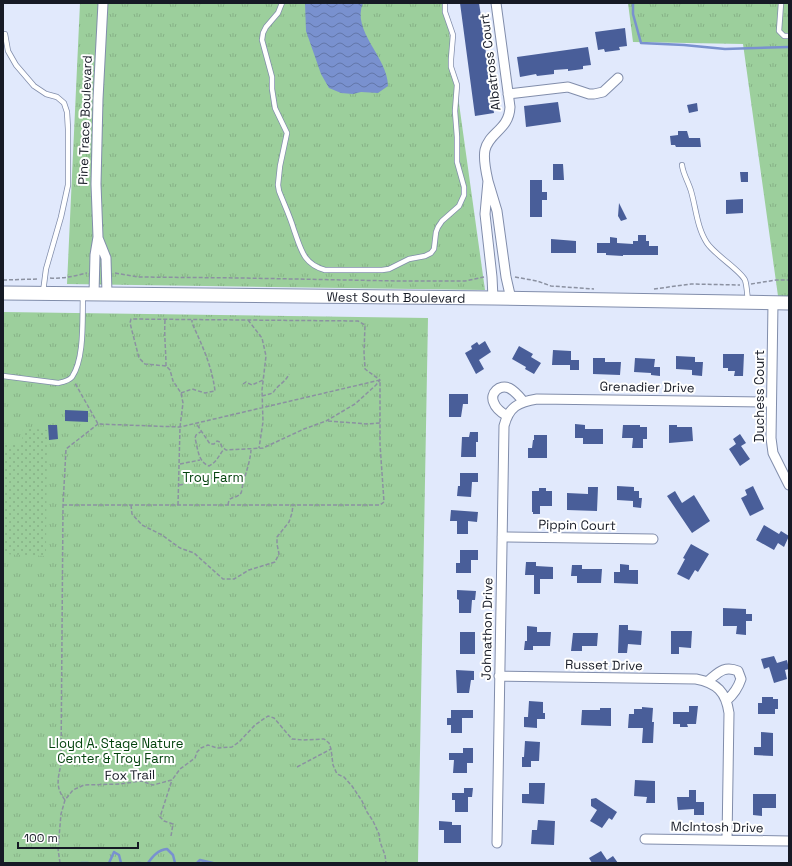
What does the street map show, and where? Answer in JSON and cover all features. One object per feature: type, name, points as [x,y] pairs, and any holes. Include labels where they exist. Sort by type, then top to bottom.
[{"type":"main road","name":"West South Boulevard","points":[[3,293],[493,298],[789,304]]},
{"type":"street","name":"Pine Trace Boulevard","points":[[95,294],[106,258],[98,237],[96,221],[97,113],[103,3]]},
{"type":"street","name":"Albatross Court","points":[[496,3],[510,107],[507,121],[488,143],[484,152],[488,181],[497,211],[511,299]]},
{"type":"street","points":[[508,94],[568,87],[589,94],[594,94],[603,92],[618,78]]},
{"type":"street","name":"Albatross Court","points":[[488,181],[485,214],[493,298]]},
{"type":"street","name":"Duchess Court","points":[[772,303],[771,438],[773,453],[789,485]]},
{"type":"street","points":[[507,416],[499,410],[493,402],[493,396],[496,390],[502,387],[508,387],[523,401]]},
{"type":"street","name":"Grenadier Drive","points":[[513,408],[523,401],[537,399],[771,402]]},
{"type":"street","name":"Johnathon Drive","points":[[496,843],[504,426],[507,416],[513,408]]},
{"type":"street","name":"Pippin Court","points":[[502,537],[653,539]]},
{"type":"street","points":[[727,700],[734,694],[741,679],[738,671],[730,668],[723,670],[708,681],[714,685],[727,700],[727,840]]},
{"type":"street","name":"Russet Drive","points":[[499,676],[696,679],[708,681]]},
{"type":"street","name":"McIntosh Drive","points":[[645,839],[789,841]]},
{"type":"lane","points":[[282,3],[278,13],[266,27],[262,40],[272,77],[275,108],[287,133],[280,166],[279,191],[300,249],[311,263],[321,269],[382,270],[389,269],[409,259],[425,256],[431,253],[434,249],[438,227],[442,221],[459,206],[464,195],[464,187],[457,162],[458,137],[455,111],[457,85],[451,67],[453,35],[445,12],[445,3]]},
{"type":"lane","points":[[781,3],[779,30],[784,36],[789,36]]},
{"type":"lane","points":[[5,34],[8,51],[16,65],[34,86],[46,94],[57,97],[64,103],[67,112],[68,184],[61,216],[46,269],[43,293]]},
{"type":"lane","points":[[682,165],[684,175],[691,189],[701,231],[707,244],[743,277],[746,285],[748,303]]},
{"type":"lane","points":[[489,244],[501,241]]},
{"type":"lane","points":[[3,376],[58,383],[66,382],[72,378],[79,361],[81,345],[95,294]]},
{"type":"path","points":[[77,275],[91,272]]},
{"type":"path","points":[[116,274],[138,278],[243,278],[398,281],[465,281],[484,277]]},
{"type":"path","points":[[516,277],[537,281],[551,286],[570,288],[585,287],[600,290]]},
{"type":"path","points":[[652,290],[691,284],[746,285],[776,280],[789,280]]},
{"type":"path","points":[[178,505],[180,427],[183,403],[181,393],[173,381],[170,370],[166,366],[145,364],[139,358],[130,323],[131,319],[358,322],[365,325],[365,369],[380,380]]},
{"type":"path","points":[[165,319],[164,339],[166,366]]},
{"type":"path","points":[[181,393],[192,389],[205,393],[215,391],[214,380],[207,356],[192,320]]},
{"type":"path","points":[[248,320],[262,338],[266,356],[262,396],[263,422],[259,448]]},
{"type":"path","points":[[262,396],[273,393],[276,388],[287,379],[289,374]]},
{"type":"path","points":[[72,378],[98,424]]},
{"type":"path","points":[[243,384],[246,382],[252,384],[263,380]]},
{"type":"path","points":[[60,863],[58,849],[59,836],[61,814],[65,800],[59,793],[58,786],[61,764],[63,505],[66,449],[98,424],[180,427],[380,380]]},
{"type":"path","points":[[224,449],[237,450],[267,447],[279,440],[326,421],[355,404],[380,380]]},
{"type":"path","points":[[63,505],[380,505],[384,502],[380,423],[380,380]]},
{"type":"path","points":[[326,421],[368,424],[380,423]]},
{"type":"path","points":[[196,423],[210,444],[214,444],[217,441],[220,442],[224,449]]},
{"type":"path","points":[[202,431],[196,435],[195,438],[200,460],[209,466],[219,458],[224,449]]},
{"type":"path","points":[[228,505],[231,498],[237,496],[241,492],[250,459],[251,449]]},
{"type":"path","points":[[180,464],[200,460]]},
{"type":"path","points":[[179,485],[182,485],[187,481],[190,476],[197,475],[213,478],[236,475],[245,476]]},
{"type":"path","points":[[130,505],[132,514],[142,525],[162,535],[180,548],[194,553],[202,559],[217,576],[223,579],[234,579],[249,570],[275,562],[279,554],[277,537],[289,522],[293,505]]},
{"type":"path","name":"Fox Trail","points":[[65,800],[68,794],[78,787],[141,781],[153,785],[172,780],[180,769],[195,758],[197,752],[201,748],[208,745],[217,748],[232,747],[239,742],[255,725],[268,716],[274,718],[292,738],[303,740],[324,739],[329,743],[331,749]]},
{"type":"path","points":[[297,767],[331,749],[333,765],[337,774],[344,777],[352,786],[373,821],[386,855],[386,863]]},
{"type":"path","points":[[171,836],[172,824],[164,821],[160,817],[172,780]]},
{"type":"green space","points":[[80,3],[445,3],[485,290],[67,284]]},
{"type":"green space","points":[[628,3],[789,3],[789,297],[778,296],[743,44],[633,42]]},
{"type":"green space","points":[[3,312],[428,318],[418,863],[3,863]]},
{"type":"green space","points":[[23,428],[47,430],[46,556],[3,554],[3,443],[22,445]]},
{"type":"water","points":[[305,3],[363,3],[361,13],[362,24],[382,65],[388,86],[378,93],[361,92],[353,94],[341,93],[329,88],[321,74],[306,31]]},
{"type":"building","points":[[460,3],[479,3],[486,34],[484,34],[484,40],[486,53],[488,53],[490,70],[488,70],[491,89],[493,89],[495,106],[493,107],[494,113],[475,116]]},
{"type":"building","points":[[625,28],[627,46],[619,47],[620,50],[605,52],[604,49],[598,50],[595,32]]},
{"type":"building","points":[[588,47],[591,65],[583,66],[583,69],[568,71],[568,69],[554,70],[554,74],[537,76],[536,74],[520,77],[517,57]]},
{"type":"building","points":[[558,102],[561,122],[526,127],[524,106]]},
{"type":"building","points":[[697,103],[698,111],[689,113],[687,105]]},
{"type":"building","points":[[678,131],[687,131],[689,138],[700,138],[701,147],[676,147],[675,145],[671,145],[670,136],[678,135]]},
{"type":"building","points":[[553,164],[563,164],[564,180],[553,180]]},
{"type":"building","points":[[740,172],[748,172],[748,182],[741,182]]},
{"type":"building","points":[[530,180],[542,180],[542,192],[547,192],[547,200],[542,200],[542,217],[530,217]]},
{"type":"building","points":[[743,199],[743,213],[726,214],[726,200]]},
{"type":"building","points":[[619,203],[627,219],[621,221],[618,216]]},
{"type":"building","points":[[638,235],[646,235],[646,241],[649,241],[649,246],[658,246],[658,255],[623,256],[597,253],[597,243],[610,243],[610,237],[617,238],[617,243],[633,244],[633,241],[638,241]]},
{"type":"building","points":[[551,239],[576,241],[576,253],[551,253]]},
{"type":"building","points":[[485,341],[491,352],[479,360],[484,369],[476,374],[465,353],[472,349],[471,346],[477,342],[479,345]]},
{"type":"building","points":[[519,346],[533,354],[531,357],[541,363],[534,374],[525,369],[526,367],[512,359]]},
{"type":"building","points":[[553,350],[571,351],[571,360],[579,360],[579,370],[570,370],[570,365],[552,365]]},
{"type":"building","points":[[723,354],[744,354],[743,376],[734,376],[735,371],[728,371],[728,368],[723,368]]},
{"type":"building","points":[[676,356],[695,357],[695,362],[703,362],[702,376],[692,375],[692,370],[676,369]]},
{"type":"building","points":[[593,358],[605,358],[605,362],[621,362],[620,375],[593,374]]},
{"type":"building","points":[[635,358],[655,359],[654,367],[660,367],[660,376],[651,375],[651,373],[634,372]]},
{"type":"building","points":[[449,394],[468,394],[468,404],[463,404],[461,417],[449,417]]},
{"type":"building","points":[[65,410],[88,411],[88,422],[65,421]]},
{"type":"building","points":[[575,424],[585,425],[585,429],[603,429],[603,444],[583,444],[583,438],[575,438]]},
{"type":"building","points":[[48,425],[57,425],[58,439],[49,440]]},
{"type":"building","points":[[623,425],[640,425],[640,427],[647,427],[647,439],[643,439],[643,448],[632,448],[633,438],[622,438]]},
{"type":"building","points":[[669,425],[677,425],[677,427],[692,427],[693,441],[669,443]]},
{"type":"building","points":[[470,432],[478,432],[476,457],[461,457],[462,437],[469,437]]},
{"type":"building","points":[[740,434],[746,443],[741,446],[750,459],[740,466],[729,449],[736,444],[733,439]]},
{"type":"building","points":[[534,435],[547,435],[547,458],[528,458],[528,448],[532,448]]},
{"type":"building","points":[[460,473],[478,473],[478,482],[472,482],[471,497],[457,496],[458,486],[460,486]]},
{"type":"building","points":[[617,486],[634,487],[634,491],[639,491],[639,498],[642,498],[641,508],[633,507],[633,501],[617,500]]},
{"type":"building","points":[[753,486],[764,509],[750,516],[741,498],[747,495],[745,490]]},
{"type":"building","points":[[588,487],[598,487],[597,511],[567,510],[567,493],[588,494]]},
{"type":"building","points":[[539,488],[546,488],[546,491],[552,491],[552,506],[540,506],[540,514],[533,514],[532,491],[539,491]]},
{"type":"building","points":[[675,491],[682,503],[694,495],[710,521],[692,533],[667,496]]},
{"type":"building","points":[[451,510],[478,512],[477,522],[468,521],[468,534],[457,534],[457,521],[450,521]]},
{"type":"building","points":[[764,525],[779,534],[781,531],[789,536],[784,547],[778,543],[774,550],[756,540]]},
{"type":"building","points":[[691,544],[709,554],[698,572],[695,570],[689,580],[677,574],[685,559],[683,558]]},
{"type":"building","points":[[460,550],[478,550],[478,560],[471,560],[471,573],[456,573],[456,563],[460,563]]},
{"type":"building","points":[[526,562],[536,562],[536,566],[553,567],[553,579],[540,579],[540,594],[534,594],[534,575],[525,575]]},
{"type":"building","points":[[620,564],[629,565],[629,570],[638,570],[638,584],[614,583],[614,572],[620,572]]},
{"type":"building","points":[[572,565],[582,565],[582,569],[602,569],[601,583],[577,583],[577,576],[571,576]]},
{"type":"building","points":[[457,590],[476,591],[475,600],[472,600],[471,613],[459,613]]},
{"type":"building","points":[[723,608],[746,609],[746,614],[752,614],[752,621],[746,621],[746,635],[736,634],[737,626],[723,626]]},
{"type":"building","points":[[619,625],[628,625],[628,630],[642,631],[641,645],[628,644],[627,653],[618,653]]},
{"type":"building","points":[[527,626],[537,627],[537,632],[551,632],[550,646],[533,646],[533,650],[524,650],[525,641],[527,641]]},
{"type":"building","points":[[671,631],[692,631],[691,648],[679,647],[679,654],[671,654]]},
{"type":"building","points":[[460,632],[475,632],[475,654],[460,654]]},
{"type":"building","points":[[573,633],[598,633],[597,646],[582,646],[582,651],[571,651]]},
{"type":"building","points":[[774,656],[777,663],[787,660],[789,669],[785,670],[787,679],[774,683],[769,667],[764,669],[761,659]]},
{"type":"building","points":[[456,670],[474,671],[474,680],[471,680],[469,693],[457,693]]},
{"type":"building","points":[[762,697],[773,697],[773,699],[778,699],[778,709],[775,709],[775,714],[758,714],[758,703],[762,703]]},
{"type":"building","points":[[529,701],[543,702],[543,713],[545,713],[545,719],[537,719],[537,728],[524,727],[524,717],[528,717]]},
{"type":"building","points":[[689,706],[698,706],[696,724],[687,724],[688,727],[680,727],[680,724],[673,724],[673,712],[689,712]]},
{"type":"building","points":[[642,707],[653,708],[653,743],[642,743],[643,728],[628,728],[629,714],[634,714],[634,709],[642,709]]},
{"type":"building","points":[[600,708],[611,708],[611,726],[581,725],[582,710],[600,710]]},
{"type":"building","points":[[451,710],[473,710],[473,718],[462,718],[462,733],[451,733],[451,725],[447,725],[447,718],[451,718]]},
{"type":"building","points":[[761,732],[773,733],[773,756],[754,755],[754,747],[761,747]]},
{"type":"building","points":[[525,741],[540,742],[539,761],[531,761],[531,767],[522,767]]},
{"type":"building","points":[[463,748],[473,748],[473,763],[467,763],[467,773],[453,773],[454,760],[449,760],[449,753],[463,753]]},
{"type":"building","points":[[635,780],[655,781],[655,803],[646,803],[647,797],[634,796]]},
{"type":"building","points":[[529,783],[545,783],[544,804],[522,803],[522,794],[529,794]]},
{"type":"building","points":[[464,788],[473,788],[472,797],[468,797],[468,812],[455,812],[455,800],[452,800],[452,793],[464,793]]},
{"type":"building","points":[[689,790],[696,790],[696,802],[704,802],[704,815],[694,815],[694,809],[678,810],[677,797],[689,797]]},
{"type":"building","points":[[753,794],[776,794],[776,808],[762,808],[762,816],[753,815]]},
{"type":"building","points":[[596,798],[617,812],[612,820],[609,818],[602,828],[590,821],[597,810],[591,806],[591,799]]},
{"type":"building","points":[[538,820],[555,821],[554,845],[531,844],[532,830],[537,830]]},
{"type":"building","points":[[439,821],[452,822],[452,825],[461,825],[461,843],[444,843],[444,830],[439,830]]},
{"type":"building","points":[[601,851],[607,860],[613,856],[618,863],[592,863],[589,858]]},
{"type":"waterway","points":[[633,3],[633,14],[641,43],[725,49],[789,47]]},
{"type":"waterway","points":[[148,863],[156,854],[167,849],[173,855],[175,863]]},
{"type":"waterway","points":[[109,863],[114,852],[119,855],[121,863]]},
{"type":"waterway","points":[[197,863],[200,860],[213,863]]},
{"type":"waterway","points":[[81,863],[88,863]]},
{"type":"park label","name":"Troy Farm","points":[[213,477]]},
{"type":"park label","name":"Lloyd A. Stage Nature Center & Troy Farm","points":[[116,750]]}]
